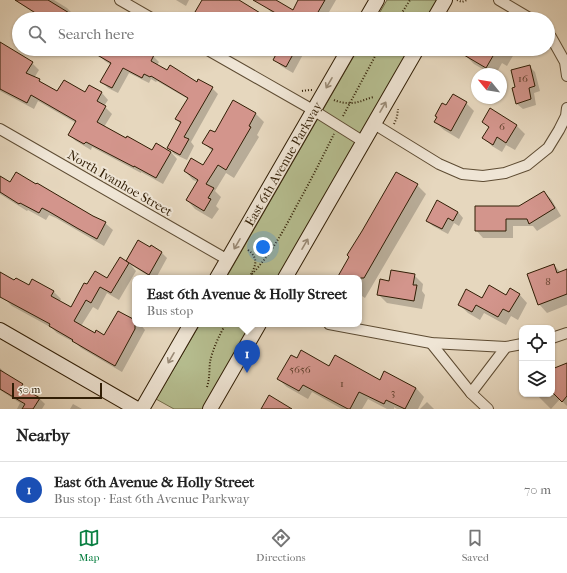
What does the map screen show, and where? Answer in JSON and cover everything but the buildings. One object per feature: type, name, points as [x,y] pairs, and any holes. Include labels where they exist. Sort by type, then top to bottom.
[{"type":"main road","points":[[370,12],[377,0]]},
{"type":"main road","points":[[438,12],[445,0]]},
{"type":"main road","name":"East 6th Avenue Parkway","points":[[219,275],[345,56]]},
{"type":"main road","points":[[287,275],[413,56]]},
{"type":"main road","points":[[142,409],[189,327]]},
{"type":"main road","points":[[210,409],[257,327]]},
{"type":"main road","points":[[0,330],[137,409]]},
{"type":"street","points":[[120,0],[141,12]]},
{"type":"street","points":[[499,0],[519,12]]},
{"type":"street","points":[[555,43],[565,62],[567,76]]},
{"type":"street","points":[[218,56],[313,110],[364,142]]},
{"type":"street","points":[[374,124],[439,164],[462,174],[483,176],[505,173],[527,165],[548,148],[566,116],[567,108]]},
{"type":"street","name":"North Ivanhoe Street","points":[[0,129],[228,260]]},
{"type":"street","points":[[346,327],[431,342],[506,347],[519,345]]},
{"type":"street","points":[[555,337],[567,333]]},
{"type":"street","points":[[431,342],[471,393],[488,409]]},
{"type":"street","points":[[471,393],[506,347]]},
{"type":"path","points":[[402,12],[410,0]]},
{"type":"path","points":[[456,0],[462,2],[467,0]]},
{"type":"path","points":[[252,274],[267,257],[278,240],[309,184],[338,125],[375,56]]},
{"type":"path","points":[[296,100],[302,91],[309,90],[316,91],[342,103],[358,102],[371,97],[383,98],[398,107],[390,134]]},
{"type":"path","points":[[237,244],[248,250],[256,259],[256,264],[252,274]]},
{"type":"path","points":[[206,388],[210,371],[210,362],[217,341],[224,327]]},
{"type":"green space","points":[[387,0],[439,0],[432,12],[380,12]]},
{"type":"green space","points":[[354,56],[406,56],[280,275],[228,275]]},
{"type":"green space","points":[[198,327],[250,327],[203,409],[174,409],[156,399]]},
{"type":"place","name":"East 6th Avenue & Holly Street","points":[[247,373]]}]
